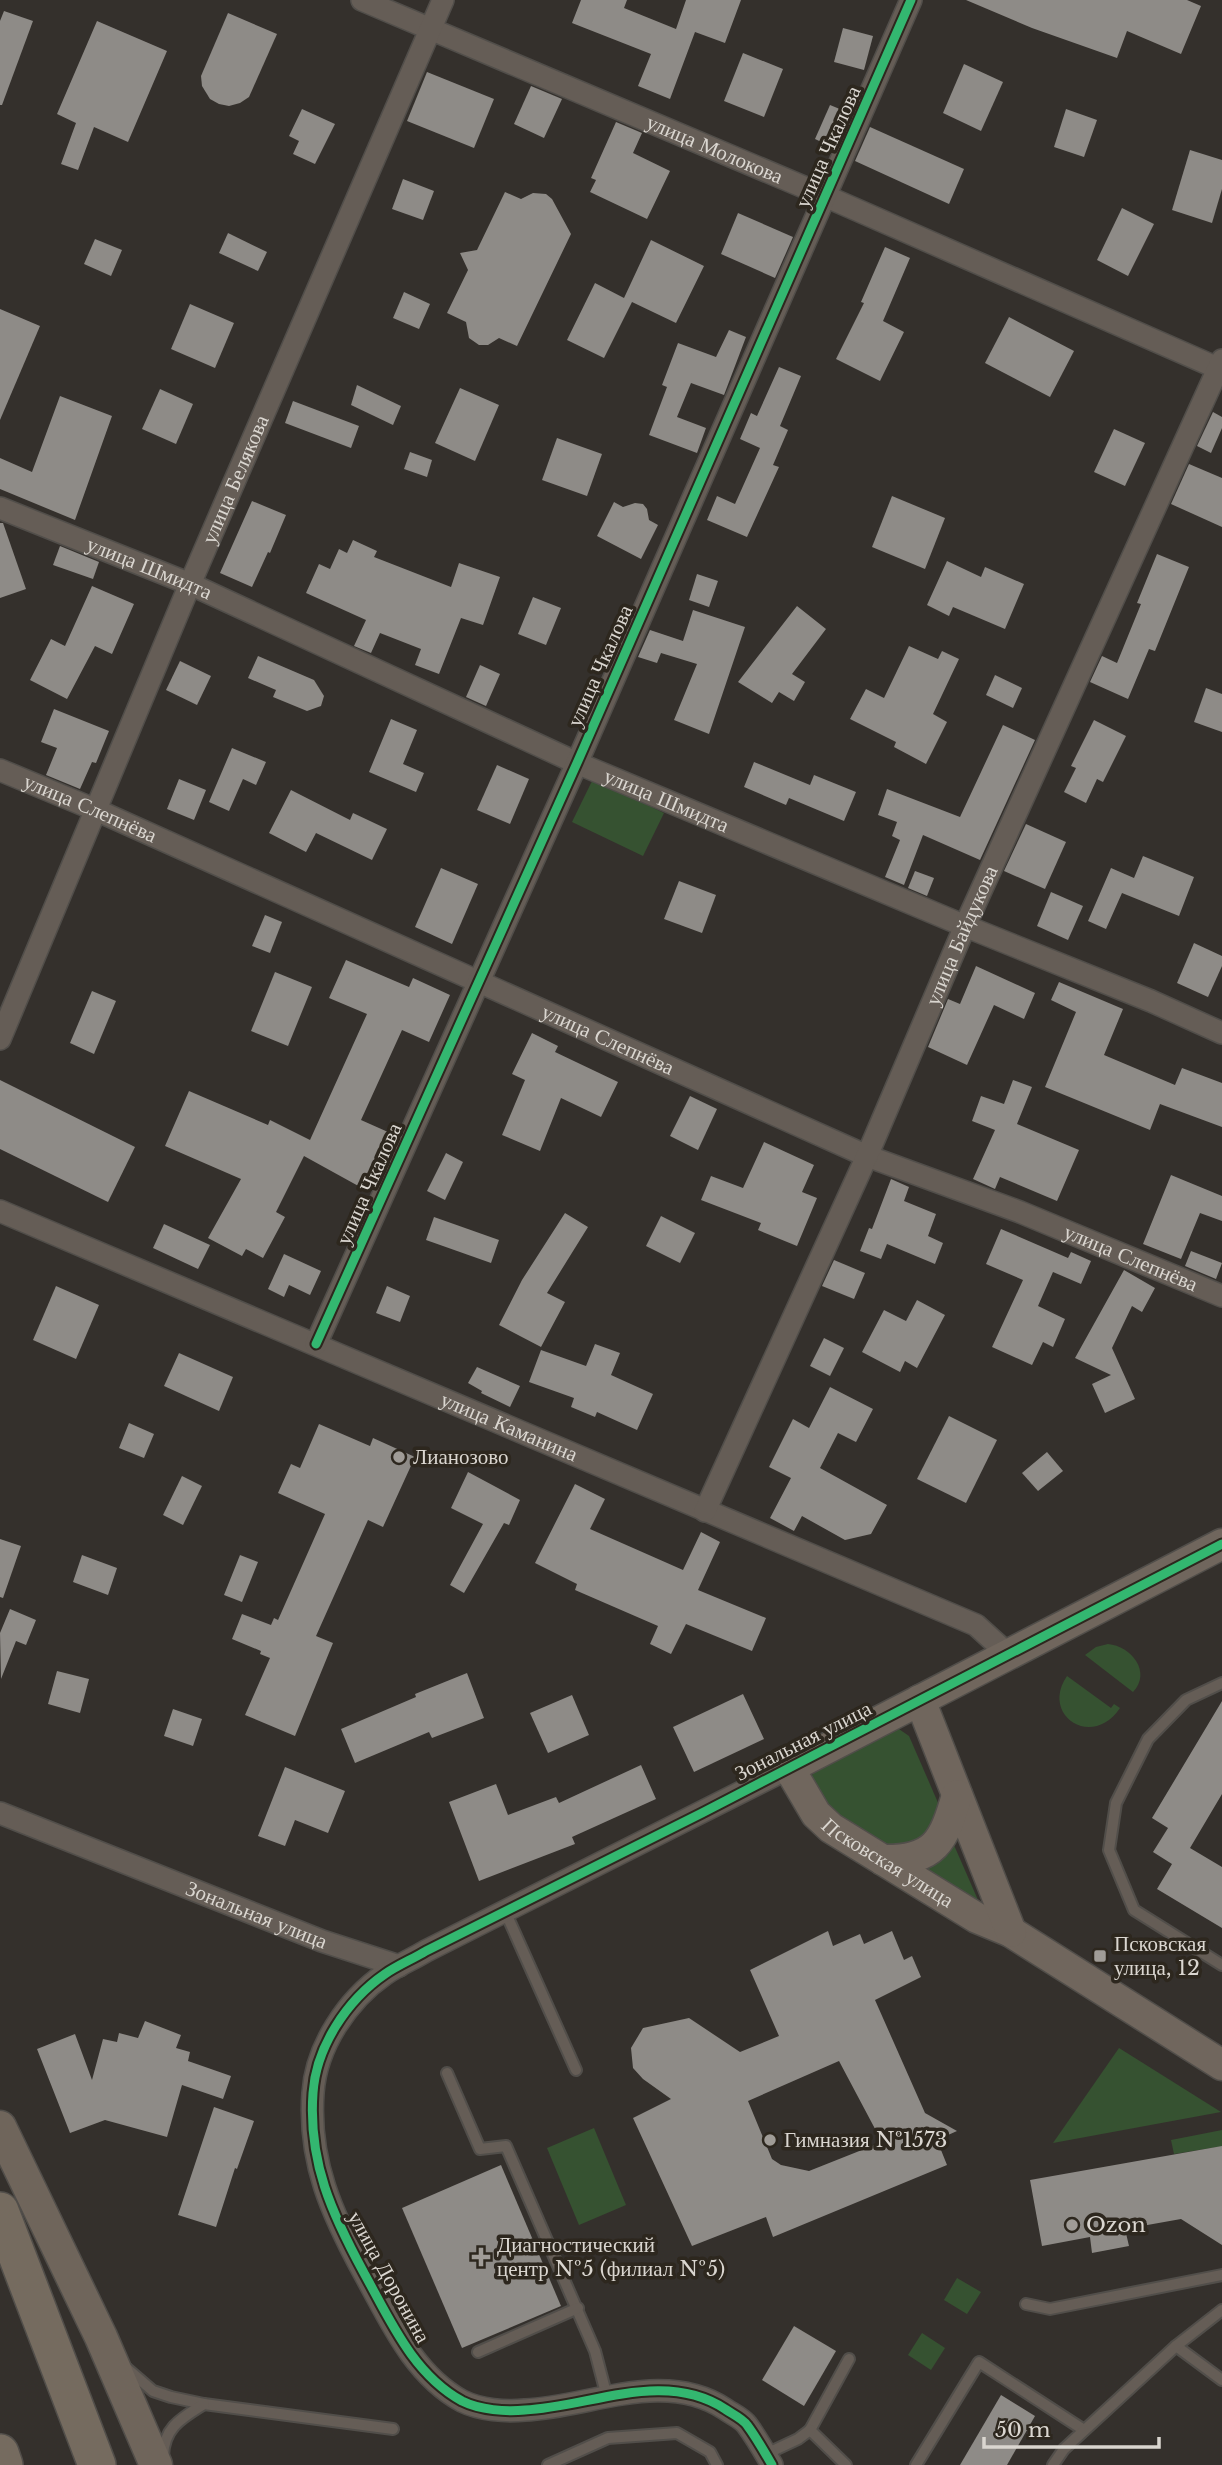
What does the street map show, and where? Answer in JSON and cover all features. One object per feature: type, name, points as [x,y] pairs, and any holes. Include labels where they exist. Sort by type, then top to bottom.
[{"type":"highway","points":[[0,2211],[97,2465]]},
{"type":"highway","points":[[0,2453],[4,2465]]},
{"type":"main road","points":[[0,2127],[101,2337],[156,2465]]},
{"type":"street","name":"улица Молокова","points":[[362,0],[1221,366]]},
{"type":"street","name":"улица Белякова","points":[[0,1039],[190,584],[443,0]]},
{"type":"street","name":"улица Чкалова","points":[[316,1344],[480,983],[911,0]]},
{"type":"street","name":"улица Байдукова","points":[[705,1511],[867,1156],[965,926],[1221,366]]},
{"type":"street","name":"улица Шмидта","points":[[0,508],[190,584],[577,763],[1151,1001],[1222,1033]]},
{"type":"street","name":"улица Слепнёва","points":[[0,770],[96,810],[867,1156],[1020,1212],[1222,1296]]},
{"type":"street","name":"улица Каманина","points":[[0,1210],[976,1625],[1009,1655]]},
{"type":"street","name":"Зональная улица","points":[[0,1813],[322,1941],[399,1966],[1222,1544]]},
{"type":"street","points":[[920,1700],[1011,1932]]},
{"type":"street","name":"Псковская улица","points":[[789,1768],[816,1814],[831,1828],[977,1918],[1011,1932],[1222,2066]]},
{"type":"street","points":[[883,1860],[908,1860],[929,1851],[947,1830],[957,1795]]},
{"type":"street","name":"улица Доронина","points":[[399,1966],[368,1988],[345,2014],[327,2043],[313,2085],[311,2125],[314,2152],[340,2229],[404,2346],[432,2378],[464,2402],[505,2412],[545,2409],[647,2390],[681,2392],[714,2402],[745,2422],[769,2459]]},
{"type":"lane","points":[[1222,1683],[1186,1700],[1148,1739],[1116,1803],[1110,1850],[1134,1910],[1222,1965]]},
{"type":"lane","points":[[505,1911],[576,2070]]},
{"type":"lane","points":[[447,2073],[480,2149],[506,2146],[578,2308],[595,2351],[607,2397]]},
{"type":"lane","points":[[1026,2304],[1050,2309],[1222,2276]]},
{"type":"lane","points":[[478,2352],[578,2308]]},
{"type":"lane","points":[[1053,2465],[1064,2449],[1176,2346],[1222,2311]]},
{"type":"lane","points":[[101,2337],[125,2367],[153,2391],[204,2404],[393,2429]]},
{"type":"lane","points":[[1176,2346],[1222,2380]]},
{"type":"lane","points":[[769,2459],[810,2430],[849,2360]]},
{"type":"lane","points":[[916,2465],[979,2362],[1084,2430]]},
{"type":"lane","points":[[163,2465],[163,2440],[168,2432],[204,2404]]},
{"type":"lane","points":[[810,2430],[846,2465]]},
{"type":"lane","points":[[548,2465],[608,2438],[677,2433],[710,2452],[717,2465]]},
{"type":"green space","points":[[593,779],[664,813],[643,856],[572,822]]},
{"type":"green space","points":[[1108,1644],[1124,1650],[1136,1661],[1140,1676],[1133,1692],[1085,1655],[1096,1647]]},
{"type":"green space","points":[[1067,1676],[1111,1708],[1114,1704],[1120,1708],[1109,1720],[1096,1726],[1084,1727],[1073,1722],[1060,1703],[1060,1690]]},
{"type":"green space","points":[[896,1727],[909,1736],[939,1805],[940,1818],[923,1842],[885,1851],[824,1809],[811,1780],[815,1764]]},
{"type":"green space","points":[[950,1836],[978,1900],[977,1905],[915,1869]]},
{"type":"green space","points":[[1119,2048],[1221,2112],[1053,2143]]},
{"type":"green space","points":[[594,2128],[626,2205],[579,2225],[547,2148]]},
{"type":"green space","points":[[1222,2130],[1222,2149],[1218,2147],[1174,2154],[1171,2140]]},
{"type":"green space","points":[[957,2278],[981,2292],[967,2314],[944,2300]]},
{"type":"green space","points":[[922,2333],[945,2348],[931,2370],[908,2355]]},
{"type":"building","points":[[581,0],[627,0],[624,8],[676,29],[686,0],[741,0],[725,43],[695,32],[670,99],[638,86],[651,54],[572,23]]},
{"type":"building","points":[[966,0],[1187,0],[1201,6],[1181,54],[1127,31],[1117,58],[1032,28]]},
{"type":"building","points":[[4,11],[33,21],[0,105],[0,21]]},
{"type":"building","points":[[228,13],[277,34],[249,97],[229,106],[210,99],[202,86],[201,76]]},
{"type":"building","points":[[97,21],[167,51],[128,142],[94,127],[78,170],[61,164],[76,123],[57,114]]},
{"type":"building","points":[[843,28],[873,36],[864,70],[834,62]]},
{"type":"building","points":[[743,53],[783,69],[764,117],[724,101]]},
{"type":"building","points":[[964,64],[1003,82],[981,131],[943,113]]},
{"type":"building","points":[[427,72],[494,99],[474,148],[407,121]]},
{"type":"building","points":[[531,86],[562,99],[544,138],[514,124]]},
{"type":"building","points":[[830,105],[847,112],[832,147],[815,139]]},
{"type":"building","points":[[302,109],[335,124],[315,164],[293,154],[299,141],[289,136]]},
{"type":"building","points":[[1066,109],[1097,120],[1084,157],[1054,147]]},
{"type":"building","points":[[616,122],[642,133],[633,153],[670,171],[647,219],[590,192],[596,180],[591,178]]},
{"type":"building","points":[[870,127],[964,169],[949,204],[855,161]]},
{"type":"building","points":[[1190,150],[1222,160],[1222,189],[1212,223],[1172,210]]},
{"type":"building","points":[[403,179],[434,191],[423,220],[392,209]]},
{"type":"building","points":[[505,192],[521,199],[533,193],[546,194],[552,199],[571,234],[517,346],[499,338],[488,345],[479,345],[469,338],[466,322],[447,313],[468,270],[460,253],[477,250]]},
{"type":"building","points":[[1122,208],[1154,224],[1128,276],[1097,260]]},
{"type":"building","points":[[738,213],[793,237],[775,278],[721,254]]},
{"type":"building","points":[[228,233],[267,252],[258,271],[219,253]]},
{"type":"building","points":[[95,239],[122,250],[111,276],[84,264]]},
{"type":"building","points":[[651,240],[704,266],[676,323],[632,302],[604,358],[567,340],[595,283],[624,298]]},
{"type":"building","points":[[885,247],[910,258],[883,321],[904,332],[880,381],[836,359],[864,303],[861,302]]},
{"type":"building","points":[[404,292],[430,304],[419,329],[393,318]]},
{"type":"building","points":[[190,304],[234,323],[215,368],[171,349]]},
{"type":"building","points":[[0,309],[40,326],[0,420]]},
{"type":"building","points":[[1009,317],[1074,351],[1050,397],[985,363]]},
{"type":"building","points":[[729,330],[746,337],[724,395],[691,383],[677,417],[706,428],[697,453],[649,435],[667,387],[662,385],[678,343],[716,357]]},
{"type":"building","points":[[779,367],[801,376],[780,426],[788,430],[773,465],[779,467],[747,537],[707,520],[717,496],[735,504],[760,448],[740,439],[751,413],[757,416]]},
{"type":"building","points":[[357,385],[401,406],[393,425],[351,405]]},
{"type":"building","points":[[460,388],[499,405],[475,461],[435,443]]},
{"type":"building","points":[[160,389],[193,404],[176,444],[142,429]]},
{"type":"building","points":[[60,396],[112,416],[75,520],[0,489],[0,458],[32,472]]},
{"type":"building","points":[[293,401],[359,426],[351,448],[285,423]]},
{"type":"building","points":[[1213,412],[1222,417],[1222,428],[1211,453],[1197,446]]},
{"type":"building","points":[[1114,429],[1145,443],[1125,486],[1094,472]]},
{"type":"building","points":[[557,438],[602,454],[587,496],[542,480]]},
{"type":"building","points":[[410,452],[432,460],[427,477],[404,469]]},
{"type":"building","points":[[1189,464],[1222,478],[1222,527],[1171,504]]},
{"type":"building","points":[[892,496],[945,518],[925,569],[872,547]]},
{"type":"building","points":[[252,501],[286,515],[252,587],[220,573]]},
{"type":"building","points":[[614,502],[623,507],[635,503],[643,504],[649,520],[658,525],[641,559],[597,536]]},
{"type":"building","points":[[0,523],[3,523],[26,589],[0,598]]},
{"type":"building","points":[[353,540],[377,551],[374,557],[451,587],[459,563],[500,577],[483,625],[461,618],[439,674],[415,665],[421,649],[380,633],[371,653],[354,646],[366,620],[306,593],[319,564],[330,569],[339,549],[347,553]]},
{"type":"building","points":[[60,546],[99,562],[93,579],[53,565]]},
{"type":"building","points":[[1157,554],[1189,567],[1155,651],[1149,649],[1128,699],[1090,682],[1102,656],[1117,663],[1141,604],[1137,603]]},
{"type":"building","points":[[947,561],[981,577],[985,567],[1024,584],[1005,629],[953,607],[949,616],[927,605]]},
{"type":"building","points":[[697,574],[718,581],[709,607],[689,600]]},
{"type":"building","points":[[92,586],[134,604],[112,654],[95,646],[67,699],[30,680],[51,639],[65,646]]},
{"type":"building","points":[[533,597],[561,608],[546,645],[518,634]]},
{"type":"building","points":[[797,606],[826,629],[792,674],[805,682],[794,701],[779,692],[772,703],[738,682]]},
{"type":"building","points":[[693,610],[745,627],[709,734],[674,720],[697,664],[661,653],[657,663],[638,657],[650,630],[683,641]]},
{"type":"building","points":[[909,646],[938,659],[942,651],[959,659],[933,714],[947,722],[926,764],[894,747],[896,742],[850,719],[866,689],[884,698]]},
{"type":"building","points":[[258,656],[314,680],[324,696],[321,706],[307,711],[273,697],[276,690],[248,678]]},
{"type":"building","points":[[180,661],[211,676],[197,705],[166,690]]},
{"type":"building","points":[[480,665],[500,674],[486,706],[466,697]]},
{"type":"building","points":[[995,675],[1022,688],[1013,708],[986,695]]},
{"type":"building","points":[[1206,688],[1222,694],[1222,732],[1194,722]]},
{"type":"building","points":[[54,709],[109,731],[96,763],[92,762],[80,789],[46,775],[57,748],[41,742]]},
{"type":"building","points":[[391,719],[417,730],[403,764],[424,773],[416,792],[369,772]]},
{"type":"building","points":[[1094,720],[1126,736],[1103,782],[1097,779],[1086,803],[1064,792],[1076,768],[1071,766]]},
{"type":"building","points":[[1003,725],[1035,740],[980,860],[923,835],[904,885],[885,877],[900,840],[892,836],[897,822],[878,815],[887,789],[960,817]]},
{"type":"building","points":[[232,748],[266,762],[256,785],[243,779],[229,811],[209,802]]},
{"type":"building","points":[[754,762],[810,785],[814,775],[856,792],[844,821],[789,798],[786,805],[744,787]]},
{"type":"building","points":[[497,765],[529,779],[510,824],[477,810]]},
{"type":"building","points":[[179,779],[206,790],[194,820],[167,809]]},
{"type":"building","points":[[291,790],[350,820],[353,813],[387,829],[372,860],[316,833],[306,852],[269,833]]},
{"type":"building","points":[[1026,824],[1066,842],[1045,889],[1004,871]]},
{"type":"building","points":[[1143,856],[1194,877],[1179,916],[1122,893],[1106,929],[1088,921],[1111,868],[1134,878]]},
{"type":"building","points":[[441,868],[478,884],[452,944],[415,927]]},
{"type":"building","points":[[915,871],[934,878],[927,896],[908,888]]},
{"type":"building","points":[[679,881],[716,895],[702,933],[664,919]]},
{"type":"building","points":[[1051,892],[1083,906],[1068,940],[1037,926]]},
{"type":"building","points":[[265,915],[282,922],[270,953],[252,946]]},
{"type":"building","points":[[1194,943],[1222,956],[1222,966],[1208,997],[1177,983]]},
{"type":"building","points":[[346,960],[409,987],[413,978],[450,995],[429,1042],[402,1030],[361,1120],[388,1132],[362,1188],[304,1156],[276,1212],[285,1217],[263,1258],[246,1249],[242,1256],[208,1238],[241,1179],[165,1146],[189,1091],[268,1125],[270,1120],[310,1140],[367,1014],[329,998]]},
{"type":"building","points":[[976,966],[1035,993],[1024,1019],[994,1005],[967,1065],[928,1047],[948,999],[960,1004]]},
{"type":"building","points":[[275,972],[312,987],[288,1046],[251,1031]]},
{"type":"building","points":[[1059,982],[1123,1009],[1104,1055],[1175,1085],[1182,1068],[1222,1083],[1222,1127],[1160,1104],[1150,1130],[1045,1087],[1076,1012],[1051,1000]]},
{"type":"building","points":[[92,991],[116,1001],[94,1054],[70,1043]]},
{"type":"building","points":[[532,1033],[558,1046],[555,1052],[618,1082],[601,1117],[561,1098],[540,1151],[502,1135],[525,1080],[512,1074]]},
{"type":"building","points":[[0,1080],[135,1147],[108,1202],[0,1149]]},
{"type":"building","points":[[1013,1080],[1032,1087],[1017,1124],[1079,1150],[1057,1201],[1000,1177],[995,1189],[973,1179],[995,1130],[972,1121],[981,1096],[1004,1104]]},
{"type":"building","points":[[690,1096],[717,1109],[698,1150],[670,1136]]},
{"type":"building","points":[[764,1142],[814,1165],[802,1192],[817,1198],[797,1246],[758,1230],[761,1223],[701,1200],[711,1176],[743,1188]]},
{"type":"building","points":[[446,1153],[463,1162],[445,1200],[427,1191]]},
{"type":"building","points":[[1171,1175],[1222,1196],[1222,1221],[1200,1213],[1181,1259],[1143,1244]]},
{"type":"building","points":[[891,1179],[909,1187],[904,1201],[936,1214],[928,1236],[943,1243],[935,1264],[887,1244],[881,1259],[860,1251],[869,1228],[872,1229]]},
{"type":"building","points":[[565,1213],[588,1227],[547,1293],[565,1302],[541,1347],[499,1325],[522,1280]]},
{"type":"building","points":[[661,1216],[695,1233],[680,1263],[646,1246]]},
{"type":"building","points":[[434,1217],[499,1240],[491,1263],[426,1240]]},
{"type":"building","points":[[164,1224],[210,1245],[198,1269],[153,1248]]},
{"type":"building","points":[[1001,1229],[1068,1258],[1071,1252],[1091,1261],[1081,1284],[1053,1272],[1038,1306],[1065,1319],[1053,1347],[1043,1342],[1032,1365],[992,1347],[1023,1280],[986,1264]]},
{"type":"building","points":[[1191,1251],[1222,1263],[1216,1279],[1185,1266]]},
{"type":"building","points":[[284,1254],[321,1271],[310,1295],[289,1285],[284,1297],[268,1289]]},
{"type":"building","points":[[834,1260],[865,1273],[854,1299],[822,1286]]},
{"type":"building","points":[[1124,1270],[1155,1288],[1142,1312],[1132,1306],[1112,1348],[1135,1399],[1105,1413],[1092,1384],[1111,1375],[1075,1358]]},
{"type":"building","points":[[56,1286],[99,1305],[76,1359],[33,1340]]},
{"type":"building","points":[[387,1286],[410,1296],[400,1322],[376,1313]]},
{"type":"building","points":[[917,1300],[945,1315],[917,1368],[905,1361],[900,1372],[862,1352],[884,1310],[906,1321]]},
{"type":"building","points":[[824,1338],[844,1348],[830,1376],[810,1366]]},
{"type":"building","points":[[595,1344],[620,1353],[611,1375],[653,1394],[637,1430],[597,1412],[595,1417],[571,1407],[574,1398],[529,1382],[541,1350],[586,1366]]},
{"type":"building","points":[[179,1353],[233,1377],[219,1411],[164,1386]]},
{"type":"building","points":[[477,1367],[520,1386],[510,1407],[481,1393],[482,1391],[468,1383]]},
{"type":"building","points":[[830,1387],[873,1409],[856,1442],[838,1433],[820,1468],[887,1505],[871,1534],[845,1540],[802,1516],[794,1531],[770,1518],[791,1478],[769,1467],[793,1419],[809,1428]]},
{"type":"building","points":[[949,1416],[997,1440],[966,1503],[917,1479]]},
{"type":"building","points":[[129,1423],[154,1434],[144,1458],[119,1448]]},
{"type":"building","points":[[319,1424],[370,1446],[373,1438],[415,1457],[383,1527],[368,1520],[316,1636],[333,1643],[295,1736],[245,1715],[270,1658],[260,1654],[261,1651],[232,1639],[242,1614],[271,1625],[274,1618],[278,1620],[325,1514],[278,1493],[291,1464],[300,1468]]},
{"type":"building","points":[[1047,1452],[1063,1471],[1038,1491],[1022,1473]]},
{"type":"building","points":[[468,1472],[520,1500],[509,1525],[504,1523],[464,1593],[450,1585],[483,1524],[451,1508]]},
{"type":"building","points":[[182,1476],[202,1486],[183,1525],[163,1515]]},
{"type":"building","points":[[575,1484],[605,1499],[590,1529],[683,1570],[701,1532],[720,1542],[698,1590],[766,1618],[752,1651],[686,1624],[671,1654],[650,1644],[658,1626],[575,1590],[577,1584],[535,1563]]},
{"type":"building","points":[[0,1539],[21,1546],[3,1598],[0,1597]]},
{"type":"building","points":[[82,1555],[117,1568],[108,1595],[73,1582]]},
{"type":"building","points":[[240,1555],[258,1562],[242,1602],[224,1595]]},
{"type":"building","points":[[10,1609],[36,1620],[26,1645],[16,1641],[1,1679],[0,1633]]},
{"type":"building","points":[[57,1671],[89,1679],[80,1713],[48,1704]]},
{"type":"building","points":[[467,1673],[484,1718],[432,1738],[429,1732],[355,1763],[341,1729]]},
{"type":"building","points":[[743,1694],[764,1739],[694,1772],[673,1727]]},
{"type":"building","points":[[572,1695],[589,1735],[548,1753],[530,1713]]},
{"type":"building","points":[[1222,1701],[1222,1794],[1190,1848],[1222,1867],[1222,1928],[1157,1889],[1172,1864],[1153,1852],[1168,1828],[1152,1818]]},
{"type":"building","points":[[173,1709],[202,1719],[193,1746],[164,1736]]},
{"type":"building","points":[[641,1765],[656,1799],[572,1837],[575,1844],[479,1881],[449,1802],[496,1784],[508,1815],[556,1797],[559,1803]]},
{"type":"building","points":[[285,1767],[345,1791],[328,1833],[295,1820],[285,1846],[258,1836]]},
{"type":"building","points":[[828,1931],[833,1946],[860,1934],[864,1944],[892,1931],[904,1960],[912,1956],[921,1977],[875,2000],[925,2113],[957,2131],[937,2140],[947,2165],[773,2237],[766,2217],[692,2246],[633,2118],[671,2099],[643,2079],[633,2068],[631,2048],[643,2028],[689,2018],[740,2052],[779,2036],[750,1970]],"holes":[[[839,2061],[882,2142],[809,2171],[781,2165],[772,2159],[748,2101]]]},
{"type":"building","points":[[145,2021],[181,2035],[176,2048],[190,2052],[188,2061],[231,2076],[223,2099],[182,2085],[167,2137],[105,2120],[70,2133],[37,2049],[75,2034],[92,2080],[103,2039],[117,2042],[119,2033],[138,2038]]},
{"type":"building","points":[[214,2107],[254,2121],[216,2227],[178,2215]]},
{"type":"building","points":[[1222,2146],[1222,2245],[1181,2219],[1125,2229],[1129,2246],[1092,2253],[1090,2237],[1042,2246],[1030,2180]]},
{"type":"building","name":"Диагностический центр №5 (филиал №5)","points":[[501,2165],[561,2306],[462,2348],[402,2208]]},
{"type":"building","points":[[794,2326],[836,2351],[804,2406],[762,2380]]},
{"type":"building","points":[[1001,2395],[1035,2416],[1007,2465],[960,2465]]},
{"type":"cycle path","points":[[316,1344],[577,763],[911,0]]},
{"type":"cycle path","points":[[772,2465],[757,2439],[740,2418],[702,2397],[652,2391],[550,2407],[501,2410],[462,2401],[430,2376],[404,2344],[383,2309],[342,2230],[325,2187],[314,2142],[312,2118],[315,2076],[327,2042],[358,1997],[395,1968],[702,1813],[1222,1544]]},
{"type":"place","name":"Лианозово","points":[[399,1457]]},
{"type":"place","name":"Псковская улица, 12","points":[[1100,1956]]},
{"type":"place","name":"Гимназия №1573","points":[[770,2140]]},
{"type":"place","name":"Ozon","points":[[1072,2225]]},
{"type":"place","name":"Диагностический центр №5 (филиал №5)","points":[[481,2257]]}]
